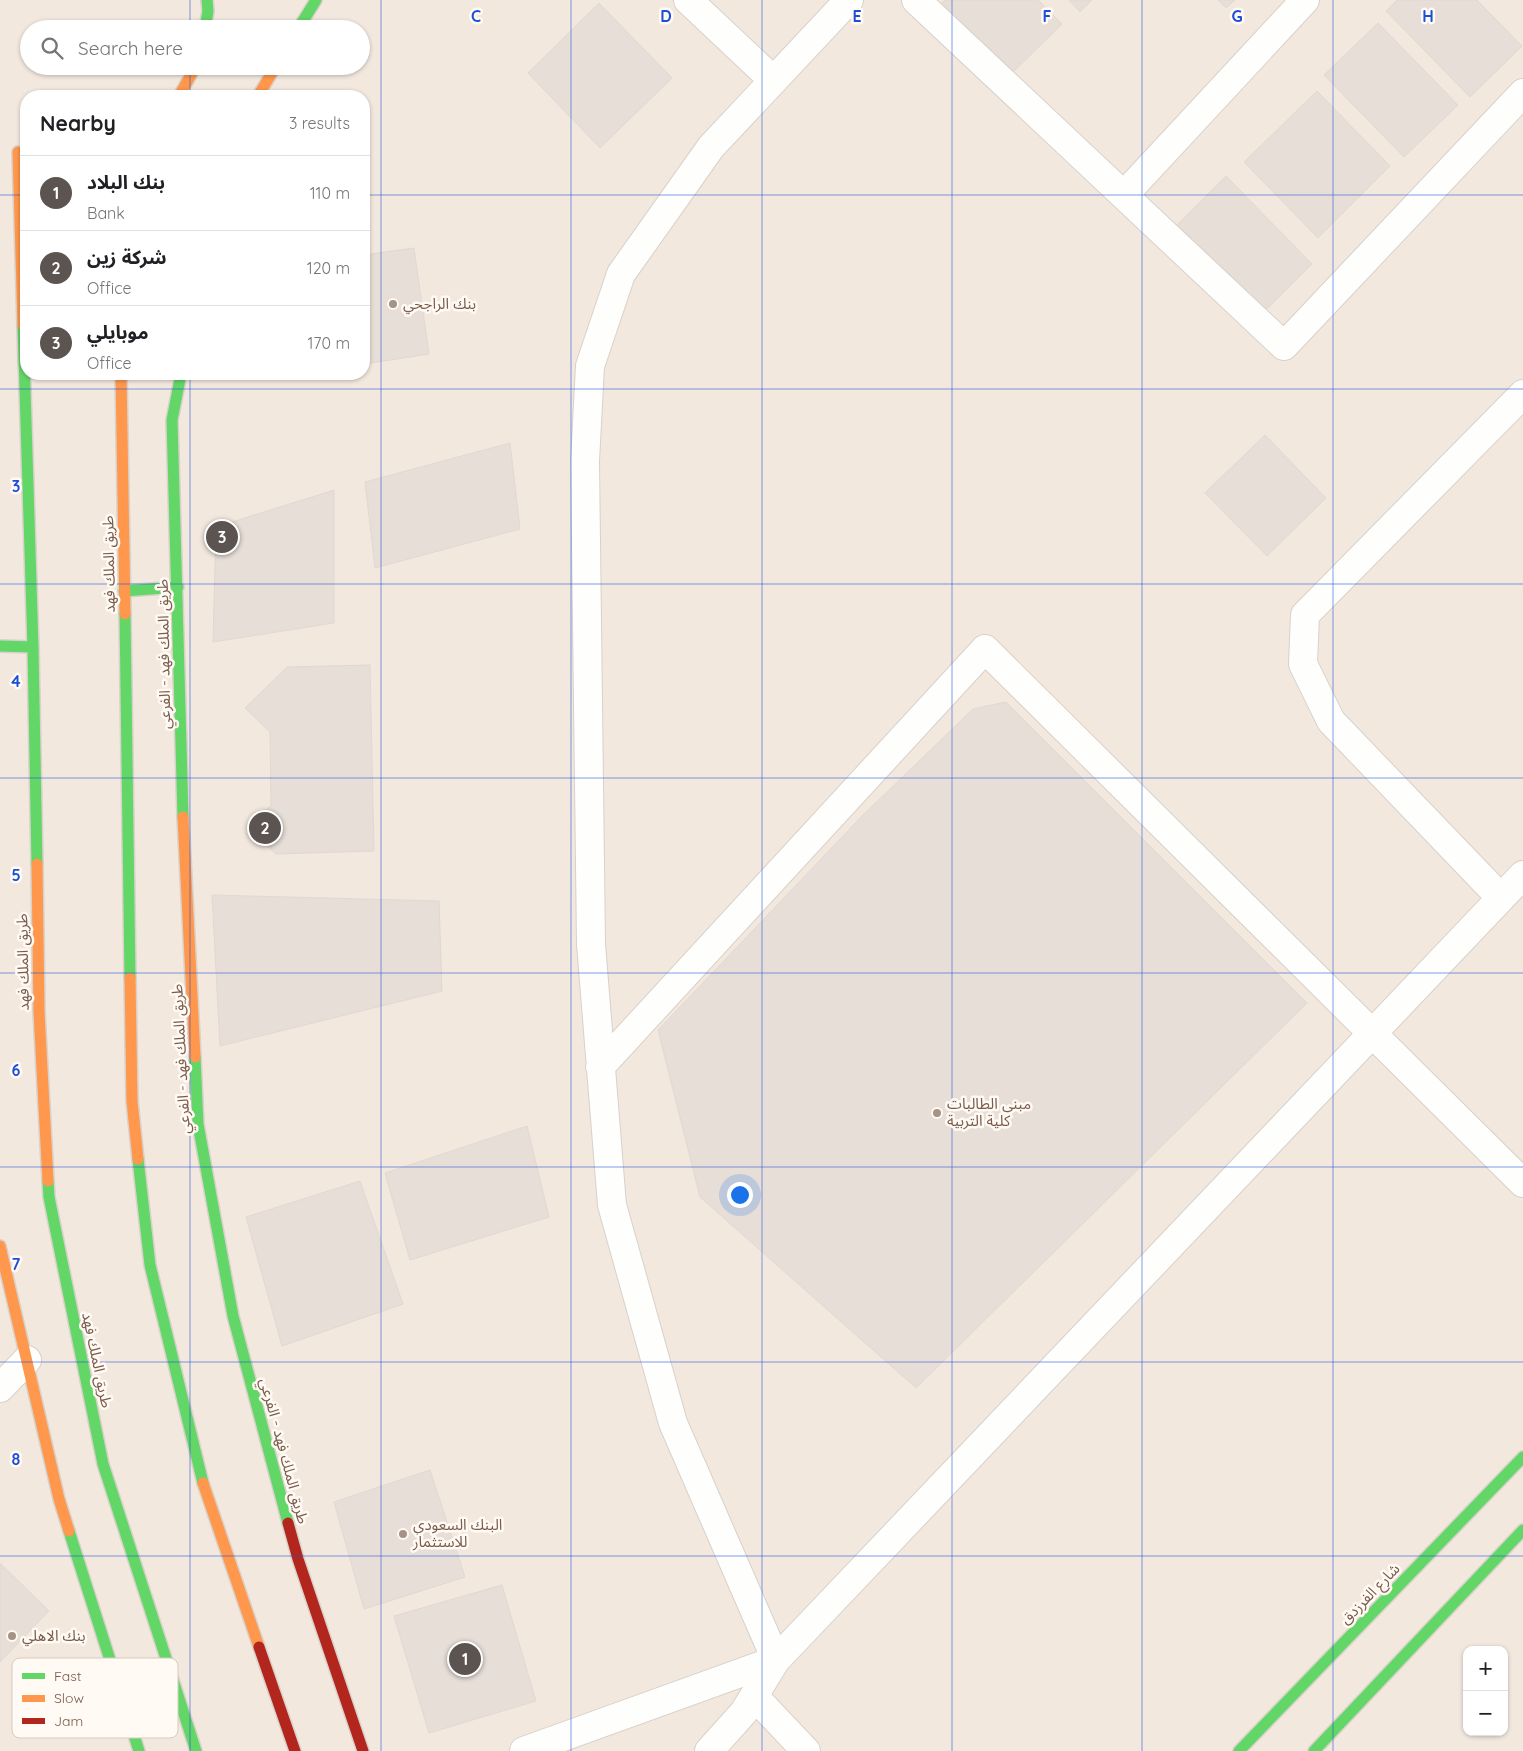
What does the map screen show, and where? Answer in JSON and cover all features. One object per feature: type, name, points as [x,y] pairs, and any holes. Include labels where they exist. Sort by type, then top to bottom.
[{"type":"main road","points":[[206,20],[208,5],[220,0]]},
{"type":"main road","points":[[304,20],[316,0]]},
{"type":"main road","points":[[182,90],[191,75]]},
{"type":"main road","points":[[262,90],[271,75]]},
{"type":"main road","name":"طريق الملك فهد","points":[[18,151],[20,226]]},
{"type":"main road","name":"طريق الملك فهد","points":[[24,380],[33,647],[39,1012],[48,1197],[103,1464],[166,1658]]},
{"type":"main road","points":[[25,414],[30,380]]},
{"type":"main road","points":[[111,380],[121,422]]},
{"type":"main road","name":"طريق الملك فهد","points":[[121,380],[132,1101],[150,1265],[197,1466],[295,1751]]},
{"type":"main road","name":"طريق الملك فهد - الفرعي","points":[[180,380],[172,420],[183,810],[198,1124],[238,1334],[298,1559],[363,1751]]},
{"type":"main road","points":[[124,591],[178,587]]},
{"type":"main road","points":[[0,646],[33,647]]},
{"type":"main road","points":[[0,1246],[59,1499],[109,1658]]},
{"type":"main road","name":"شارع الفرزدق","points":[[1239,1751],[1523,1457]]},
{"type":"main road","points":[[1314,1751],[1523,1530]]},
{"type":"main road","name":"طريق الملك فهد","points":[[178,1695],[196,1751]]},
{"type":"main road","points":[[135,1738],[139,1751]]},
{"type":"street","points":[[688,0],[774,80]]},
{"type":"street","points":[[776,1660],[673,1423],[612,1205],[591,944],[585,461],[590,366],[621,274],[711,147],[849,0]]},
{"type":"street","points":[[916,0],[1284,346],[1523,93]]},
{"type":"street","points":[[1124,195],[1305,0]]},
{"type":"street","points":[[1501,898],[1331,720],[1303,664],[1305,615],[1523,394]]},
{"type":"street","points":[[600,1067],[985,649],[1523,1184]]},
{"type":"street","points":[[709,1751],[744,1712],[776,1660],[1523,875]]},
{"type":"street","points":[[0,1388],[26,1360]]},
{"type":"street","points":[[524,1751],[776,1660]]},
{"type":"street","points":[[754,1696],[806,1751]]},
{"type":"shaded area","points":[[0,0],[1523,0],[1523,1751],[0,1751]]},
{"type":"building","points":[[945,0],[1038,0],[1062,24],[1010,75],[941,4]]},
{"type":"building","points":[[1069,0],[1092,0],[1080,12]]},
{"type":"building","points":[[1218,0],[1235,0],[1226,8]]},
{"type":"building","points":[[1397,0],[1477,0],[1522,46],[1470,97],[1386,11]]},
{"type":"building","points":[[599,3],[672,78],[600,148],[528,73]]},
{"type":"building","points":[[1378,23],[1458,105],[1404,157],[1324,75]]},
{"type":"building","points":[[1317,91],[1390,166],[1318,238],[1244,162]]},
{"type":"building","points":[[1226,176],[1312,264],[1260,316],[1174,228]]},
{"type":"building","name":"بنك الراجحي","points":[[414,248],[429,354],[370,363],[370,254]]},
{"type":"building","points":[[1265,435],[1326,498],[1267,556],[1205,493]]},
{"type":"building","points":[[510,443],[520,529],[375,568],[365,482]]},
{"type":"building","points":[[334,490],[334,623],[213,642],[216,527]]},
{"type":"building","points":[[370,665],[374,851],[276,854],[247,828],[271,805],[270,732],[245,708],[287,667]]},
{"type":"building","name":"مبنى الطالبات كلية التربية","points":[[1006,702],[1307,1003],[916,1388],[700,1197],[658,1030],[862,816],[973,709]]},
{"type":"building","points":[[212,895],[439,901],[442,991],[220,1046]]},
{"type":"building","points":[[527,1126],[549,1217],[410,1260],[385,1173]]},
{"type":"building","points":[[360,1181],[403,1304],[282,1346],[246,1217]]},
{"type":"building","points":[[430,1470],[465,1577],[364,1609],[334,1502]]},
{"type":"building","name":"بنك الاهلي","points":[[0,1563],[49,1611],[0,1662]]},
{"type":"building","points":[[502,1585],[536,1701],[429,1733],[394,1616]]},
{"type":"traffic: fast","points":[[206,20],[207,0]]},
{"type":"traffic: fast","points":[[304,20],[316,0]]},
{"type":"traffic: fast","points":[[25,380],[33,647],[37,864]]},
{"type":"traffic: fast","points":[[180,380],[172,420],[183,817]]},
{"type":"traffic: fast","points":[[124,591],[178,587]]},
{"type":"traffic: fast","points":[[125,614],[130,978]]},
{"type":"traffic: fast","points":[[0,646],[33,647]]},
{"type":"traffic: fast","points":[[195,1057],[198,1124],[233,1316],[288,1523]]},
{"type":"traffic: fast","points":[[138,1159],[150,1265],[203,1483]]},
{"type":"traffic: fast","points":[[48,1181],[49,1197],[103,1464],[166,1658]]},
{"type":"traffic: fast","points":[[1239,1751],[1523,1457]]},
{"type":"traffic: fast","points":[[1314,1751],[1523,1530]]},
{"type":"traffic: fast","points":[[69,1531],[109,1658]]},
{"type":"traffic: fast","points":[[178,1695],[196,1751]]},
{"type":"traffic: fast","points":[[135,1738],[139,1751]]},
{"type":"traffic: slow","points":[[182,90],[191,75]]},
{"type":"traffic: slow","points":[[262,90],[271,75]]},
{"type":"traffic: slow","points":[[18,152],[20,221]]},
{"type":"traffic: slow","points":[[121,380],[125,614]]},
{"type":"traffic: slow","points":[[183,817],[195,1057]]},
{"type":"traffic: slow","points":[[37,864],[39,1012],[48,1181]]},
{"type":"traffic: slow","points":[[130,978],[132,1101],[138,1159]]},
{"type":"traffic: slow","points":[[0,1246],[59,1499],[69,1531]]},
{"type":"traffic: slow","points":[[203,1483],[259,1647]]},
{"type":"traffic: jam","points":[[288,1523],[298,1559],[363,1751]]},
{"type":"traffic: jam","points":[[259,1647],[295,1751]]},
{"type":"place","name":"بنك الراجحي","points":[[393,304]]},
{"type":"place","name":"موبايلي","points":[[222,537]]},
{"type":"place","name":"شركة زين","points":[[265,828]]},
{"type":"place","name":"مبنى الطالبات كلية التربية","points":[[937,1113]]},
{"type":"place","name":"البنك السعودي للاستثمار","points":[[403,1534]]},
{"type":"place","name":"بنك الاهلي","points":[[12,1636]]},
{"type":"place","name":"بنك البلاد","points":[[465,1659]]}]
